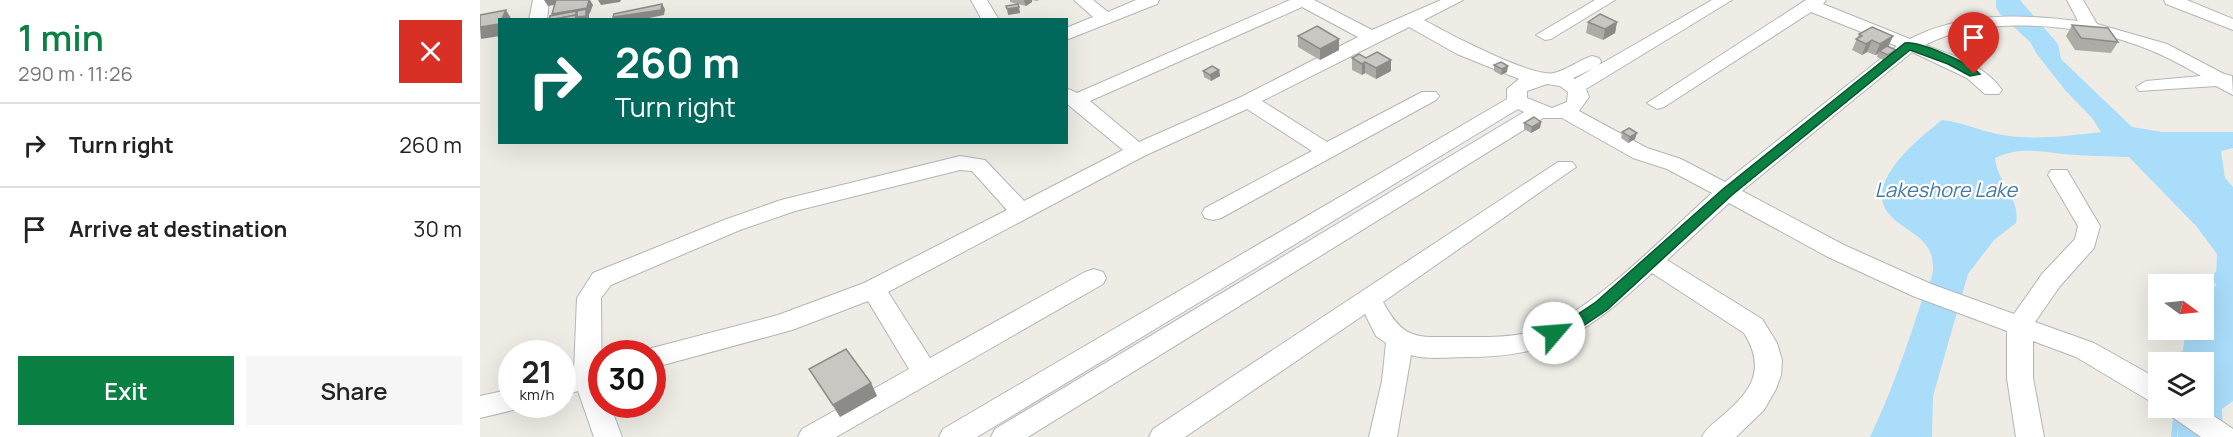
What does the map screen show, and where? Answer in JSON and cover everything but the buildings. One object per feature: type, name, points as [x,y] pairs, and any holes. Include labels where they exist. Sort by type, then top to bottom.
[{"type":"street","points":[[538,18],[541,0]]},
{"type":"street","points":[[979,0],[990,18]]},
{"type":"street","points":[[1082,0],[1106,19]]},
{"type":"street","points":[[1068,34],[1151,0]]},
{"type":"street","points":[[1137,151],[1072,97],[1301,0],[1372,37]]},
{"type":"street","points":[[1545,35],[1607,0]]},
{"type":"street","points":[[1412,21],[1463,50],[1494,60],[1535,79],[1556,79],[1584,66],[1697,0]]},
{"type":"street","points":[[953,437],[1524,101],[1573,100],[1725,0]]},
{"type":"street","points":[[2075,0],[2090,26]]},
{"type":"street","points":[[2172,0],[2233,25]]},
{"type":"street","points":[[666,354],[783,323],[873,289],[1137,151],[1248,100],[1372,37],[1412,21],[1442,2]]},
{"type":"street","points":[[1657,103],[1814,2],[1909,46],[1952,62],[1974,74],[1992,90]]},
{"type":"street","points":[[1368,297],[1384,329],[1417,347],[1498,347],[1536,341],[1572,326],[1601,306],[1652,262],[1727,192],[1909,46],[1931,33],[1954,27],[1980,22],[2005,21],[2090,26],[2131,36],[2160,47],[2229,83]]},
{"type":"street","points":[[1463,50],[1472,62],[1524,101]]},
{"type":"street","points":[[1005,437],[1524,101],[1535,79]]},
{"type":"street","points":[[1556,79],[1573,100],[1640,153],[1674,164],[1836,251],[1922,290],[2020,324],[2085,350],[2148,386]]},
{"type":"street","points":[[2146,87],[2229,83]]},
{"type":"street","points":[[1213,213],[1429,96]]},
{"type":"street","points":[[1248,100],[1328,152]]},
{"type":"street","points":[[608,437],[584,378],[589,298],[593,288],[602,279],[732,225],[789,205],[960,163],[978,165],[1022,211]]},
{"type":"street","points":[[1163,437],[1368,297],[1565,167]]},
{"type":"street","points":[[2031,437],[2020,378],[2020,324],[2051,280],[2086,242],[2089,226],[2059,175]]},
{"type":"street","points":[[1652,262],[1753,326],[1764,340],[1770,362],[1767,380],[1746,414],[1716,437]]},
{"type":"street","points":[[812,437],[926,375],[1094,278]]},
{"type":"street","points":[[873,289],[926,375]]},
{"type":"street","points":[[1383,437],[1395,381],[1399,339]]},
{"type":"street","points":[[480,407],[498,403]]},
{"type":"street","points":[[2195,418],[2223,437]]},
{"type":"water","name":"Lakeshore Lake","points":[[1996,0],[2020,0],[2058,44],[2061,59],[2132,127],[2162,132],[2233,132],[2233,148],[2221,151],[2225,178],[2233,187],[2233,401],[2222,409],[2223,437],[2178,437],[2177,418],[2214,418],[2214,352],[2181,352],[2186,349],[2188,340],[2214,340],[2214,288],[2217,254],[2197,227],[2129,157],[2029,151],[2012,152],[1995,158],[2000,175],[2015,206],[2016,223],[1994,240],[1968,274],[1933,396],[1932,437],[1870,437],[1898,370],[1933,270],[1932,256],[1928,248],[1918,237],[1897,222],[1883,204],[1883,191],[1887,177],[1896,164],[1942,120],[1997,134],[2022,137],[2101,132],[2092,118],[2065,90],[2036,53],[2031,43],[1999,13]]},
{"type":"waterway","points":[[2214,280],[2219,272]]},
{"type":"waterway","points":[[2186,352],[2187,340]]},
{"type":"waterway","points":[[2174,437],[2176,418]]},
{"type":"route","points":[[1554,333],[1572,326],[1601,306],[1727,192],[1909,46],[1952,62],[1974,74]]}]
